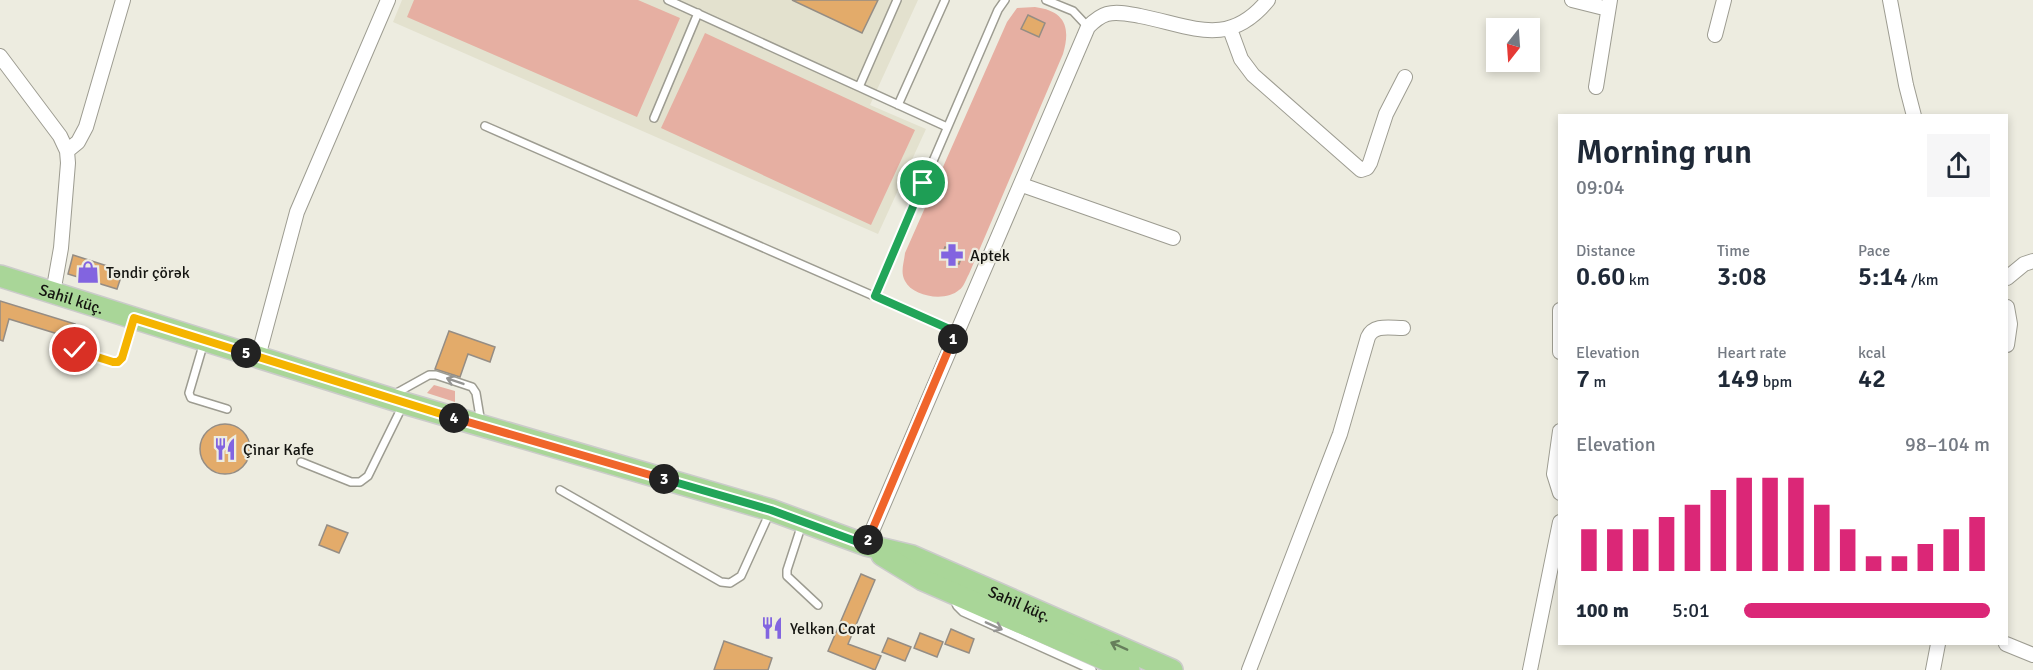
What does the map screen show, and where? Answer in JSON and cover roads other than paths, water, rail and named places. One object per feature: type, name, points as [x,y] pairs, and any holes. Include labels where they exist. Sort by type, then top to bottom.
[{"type":"main road","name":"Sahil küç.","points":[[0,276],[396,400],[771,510],[866,545],[912,556],[1172,670]]},
{"type":"main road","name":"Sahil küç.","points":[[866,545],[905,570],[1129,670]]},
{"type":"street","points":[[68,151],[78,142],[86,127],[123,0]]},
{"type":"street","points":[[258,357],[297,212],[388,0]]},
{"type":"street","points":[[866,545],[1088,27],[1107,14],[1116,13],[1202,30],[1230,29],[1249,20],[1268,0]]},
{"type":"street","points":[[1572,0],[1609,5],[1596,87]]},
{"type":"street","points":[[1715,36],[1724,0]]},
{"type":"street","points":[[1890,0],[1913,114]]},
{"type":"street","points":[[1230,29],[1241,59],[1253,75],[1361,170],[1368,168],[1386,114],[1405,77]]},
{"type":"street","points":[[0,56],[60,136],[68,151],[61,248],[53,293]]},
{"type":"street","points":[[1022,185],[1173,238]]},
{"type":"street","points":[[2008,277],[2024,264],[2033,261]]},
{"type":"street","points":[[2008,313],[2010,324],[2008,338]]},
{"type":"street","points":[[1249,670],[1340,434],[1368,337],[1371,331],[1377,328],[1403,327]]},
{"type":"street","points":[[1558,445],[1554,474],[1558,487]]},
{"type":"street","points":[[1530,670],[1558,532]]},
{"type":"street","points":[[1933,670],[1938,645]]},
{"type":"street","points":[[2008,645],[2033,655]]},
{"type":"lane","points":[[669,0],[947,127]]},
{"type":"lane","points":[[859,87],[897,0]]},
{"type":"lane","points":[[898,105],[945,0]]},
{"type":"lane","points":[[875,296],[998,10],[1005,0]]},
{"type":"lane","points":[[1046,0],[1073,11],[1088,27]]},
{"type":"lane","points":[[654,118],[698,13]]},
{"type":"lane","points":[[485,126],[956,332]]},
{"type":"lane","points":[[75,350],[118,362],[122,358],[134,318]]},
{"type":"lane","points":[[204,340],[189,393],[191,398],[227,409]]},
{"type":"lane","points":[[301,462],[351,482],[360,482],[368,476],[396,400],[429,375],[436,375],[472,387],[476,393],[482,426]]},
{"type":"lane","points":[[560,490],[721,582],[730,583],[741,576],[771,510]]},
{"type":"lane","points":[[804,521],[787,576],[818,605]]},
{"type":"lane","points":[[950,591],[957,606],[963,612],[1092,670]]},
{"type":"place","name":"Aptek","points":[[952,255]]},
{"type":"place","name":"Təndir çörək","points":[[88,272]]},
{"type":"place","name":"Çinar Kafe","points":[[225,449]]},
{"type":"place","name":"Yelkən Corat","points":[[772,628]]}]
